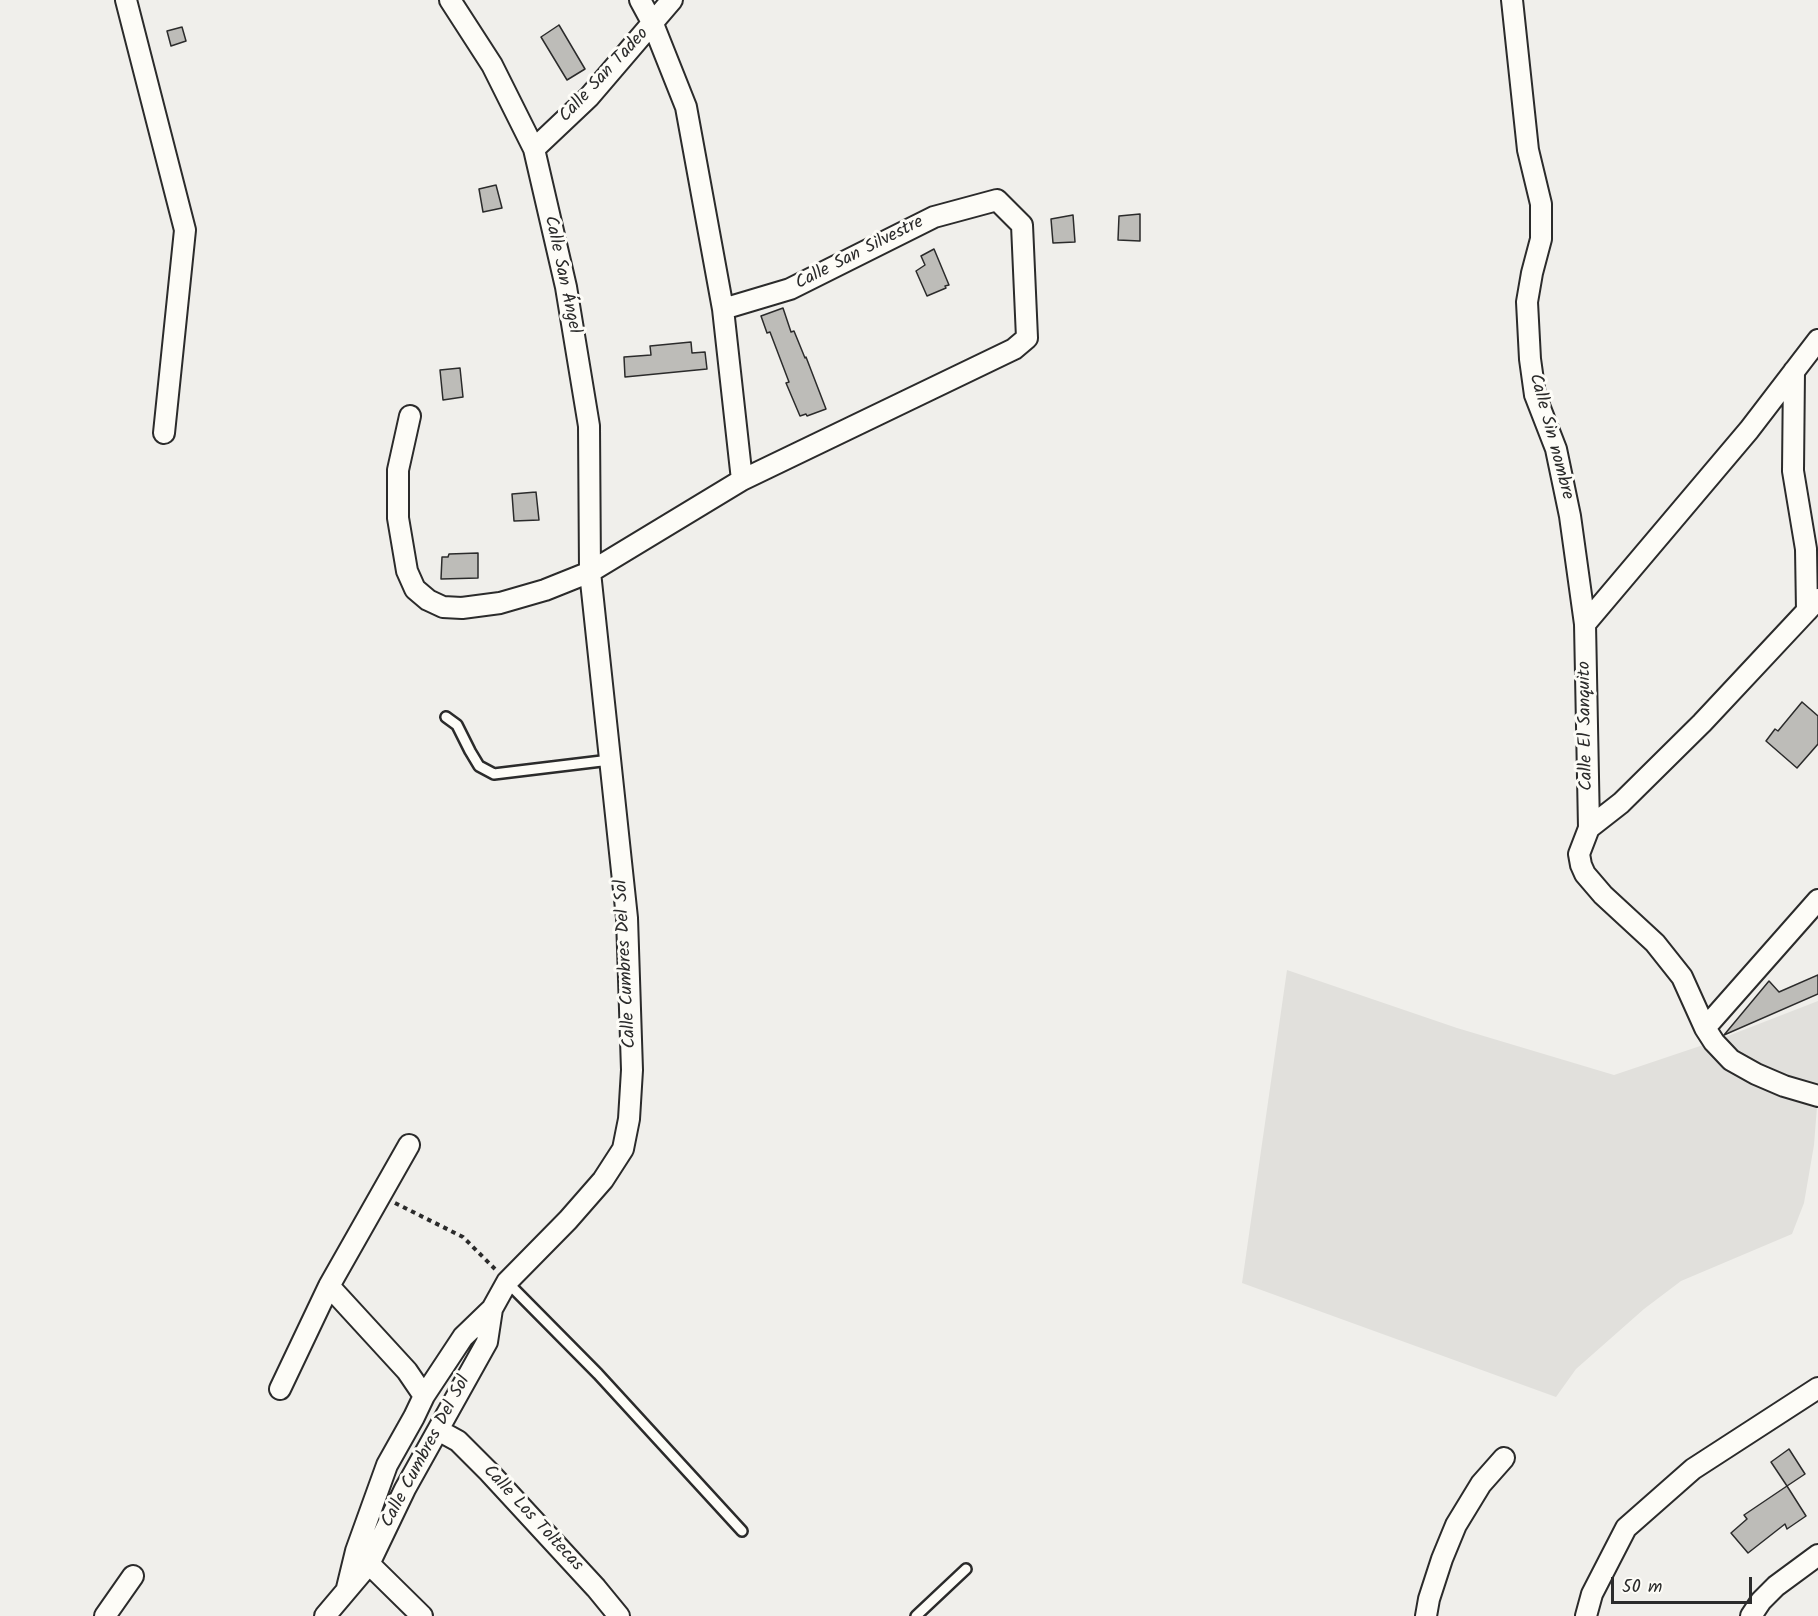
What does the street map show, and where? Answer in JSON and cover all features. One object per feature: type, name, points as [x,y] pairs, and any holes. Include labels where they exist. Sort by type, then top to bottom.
[{"type":"street","points":[[126,0],[185,230],[164,433]]},
{"type":"street","name":"Calle San Ángel","points":[[450,0],[492,65],[534,149],[566,288],[589,426],[590,572]]},
{"type":"street","points":[[410,416],[398,470],[398,518],[407,572],[415,589],[428,600],[443,607],[462,608],[500,603],[544,590],[590,572],[742,480],[723,309],[686,107],[640,0]]},
{"type":"street","name":"Calle San Tadeo","points":[[534,149],[589,97],[672,0]]},
{"type":"street","name":"Calle Sin nombre","points":[[1512,0],[1528,150],[1541,204],[1541,239],[1527,302],[1530,358],[1536,395],[1556,449],[1570,516],[1585,624]]},
{"type":"street","name":"Calle San Silvestre","points":[[723,309],[790,289],[934,216],[997,200],[1022,225],[1027,338],[1014,349],[742,480]]},
{"type":"street","points":[[1585,624],[1749,430],[1818,340]]},
{"type":"street","points":[[1794,371],[1793,471],[1806,549],[1812,605],[1702,723],[1622,802],[1589,828],[1579,854],[1585,874],[1603,895],[1655,943],[1682,977],[1705,1028],[1714,1042],[1731,1060],[1784,1086],[1818,1096]]},
{"type":"street","name":"Calle Cumbres Del Sol","points":[[362,1557],[387,1465],[424,1396],[463,1336],[492,1309],[507,1282],[568,1220],[603,1180],[623,1149],[629,1119],[632,1071],[627,918],[590,572]]},
{"type":"street","name":"Calle El Sanquito","points":[[1585,624],[1589,828]]},
{"type":"street","points":[[1705,1028],[1818,900]]},
{"type":"street","points":[[280,1389],[329,1286],[409,1145]]},
{"type":"street","points":[[329,1286],[407,1371],[424,1396]]},
{"type":"street","name":"Calle Cumbres Del Sol","points":[[325,1616],[347,1588],[362,1557],[405,1489],[487,1342],[492,1309]]},
{"type":"street","points":[[1586,1616],[1592,1594],[1626,1528],[1692,1469],[1818,1388]]},
{"type":"street","name":"Calle Los Toltecas","points":[[438,1430],[458,1441],[489,1472],[589,1580],[619,1616]]},
{"type":"street","points":[[1426,1616],[1442,1559],[1456,1526],[1481,1484],[1504,1458]]},
{"type":"street","points":[[1751,1616],[1761,1601],[1776,1586],[1818,1555]]},
{"type":"street","points":[[362,1557],[423,1616]]},
{"type":"street","points":[[105,1616],[133,1576]]},
{"type":"lane","points":[[446,717],[457,725],[479,766],[494,774],[610,760]]},
{"type":"lane","points":[[507,1282],[598,1374],[742,1531]]},
{"type":"lane","points":[[916,1616],[966,1569]]},
{"type":"path","points":[[381,1196],[463,1237],[507,1282]]},
{"type":"shaded area","points":[[1287,970],[1457,1028],[1614,1075],[1715,1041],[1818,1001],[1818,1094],[1814,1145],[1804,1203],[1792,1234],[1681,1281],[1644,1309],[1576,1369],[1556,1397],[1242,1283]]},
{"type":"building","points":[[559,25],[585,69],[567,80],[541,37]]},
{"type":"building","points":[[182,27],[186,41],[171,46],[167,31]]},
{"type":"building","points":[[496,185],[502,208],[483,212],[479,189]]},
{"type":"building","points":[[1140,214],[1140,241],[1118,240],[1119,216]]},
{"type":"building","points":[[1073,215],[1075,242],[1053,243],[1051,219]]},
{"type":"building","points":[[934,249],[949,285],[927,296],[916,271],[925,265],[921,256]]},
{"type":"building","points":[[783,308],[791,332],[794,331],[806,357],[826,409],[807,416],[806,414],[800,416],[786,383],[789,382],[770,332],[767,333],[761,316]]},
{"type":"building","points":[[691,342],[692,353],[705,352],[707,369],[625,377],[624,357],[651,355],[650,346]]},
{"type":"building","points":[[460,368],[463,397],[443,400],[440,370]]},
{"type":"building","points":[[536,492],[539,520],[514,521],[512,494]]},
{"type":"building","points":[[478,553],[478,578],[441,579],[442,557],[448,557],[449,554]]},
{"type":"building","points":[[1802,702],[1818,716],[1818,744],[1797,768],[1766,741],[1775,729],[1778,731]]},
{"type":"building","points":[[1818,975],[1818,994],[1724,1035],[1769,981],[1779,992]]},
{"type":"building","points":[[1789,1449],[1805,1474],[1787,1486],[1771,1462]]},
{"type":"building","points":[[1787,1486],[1806,1516],[1787,1529],[1785,1524],[1748,1553],[1731,1533],[1747,1519],[1744,1515]]}]
